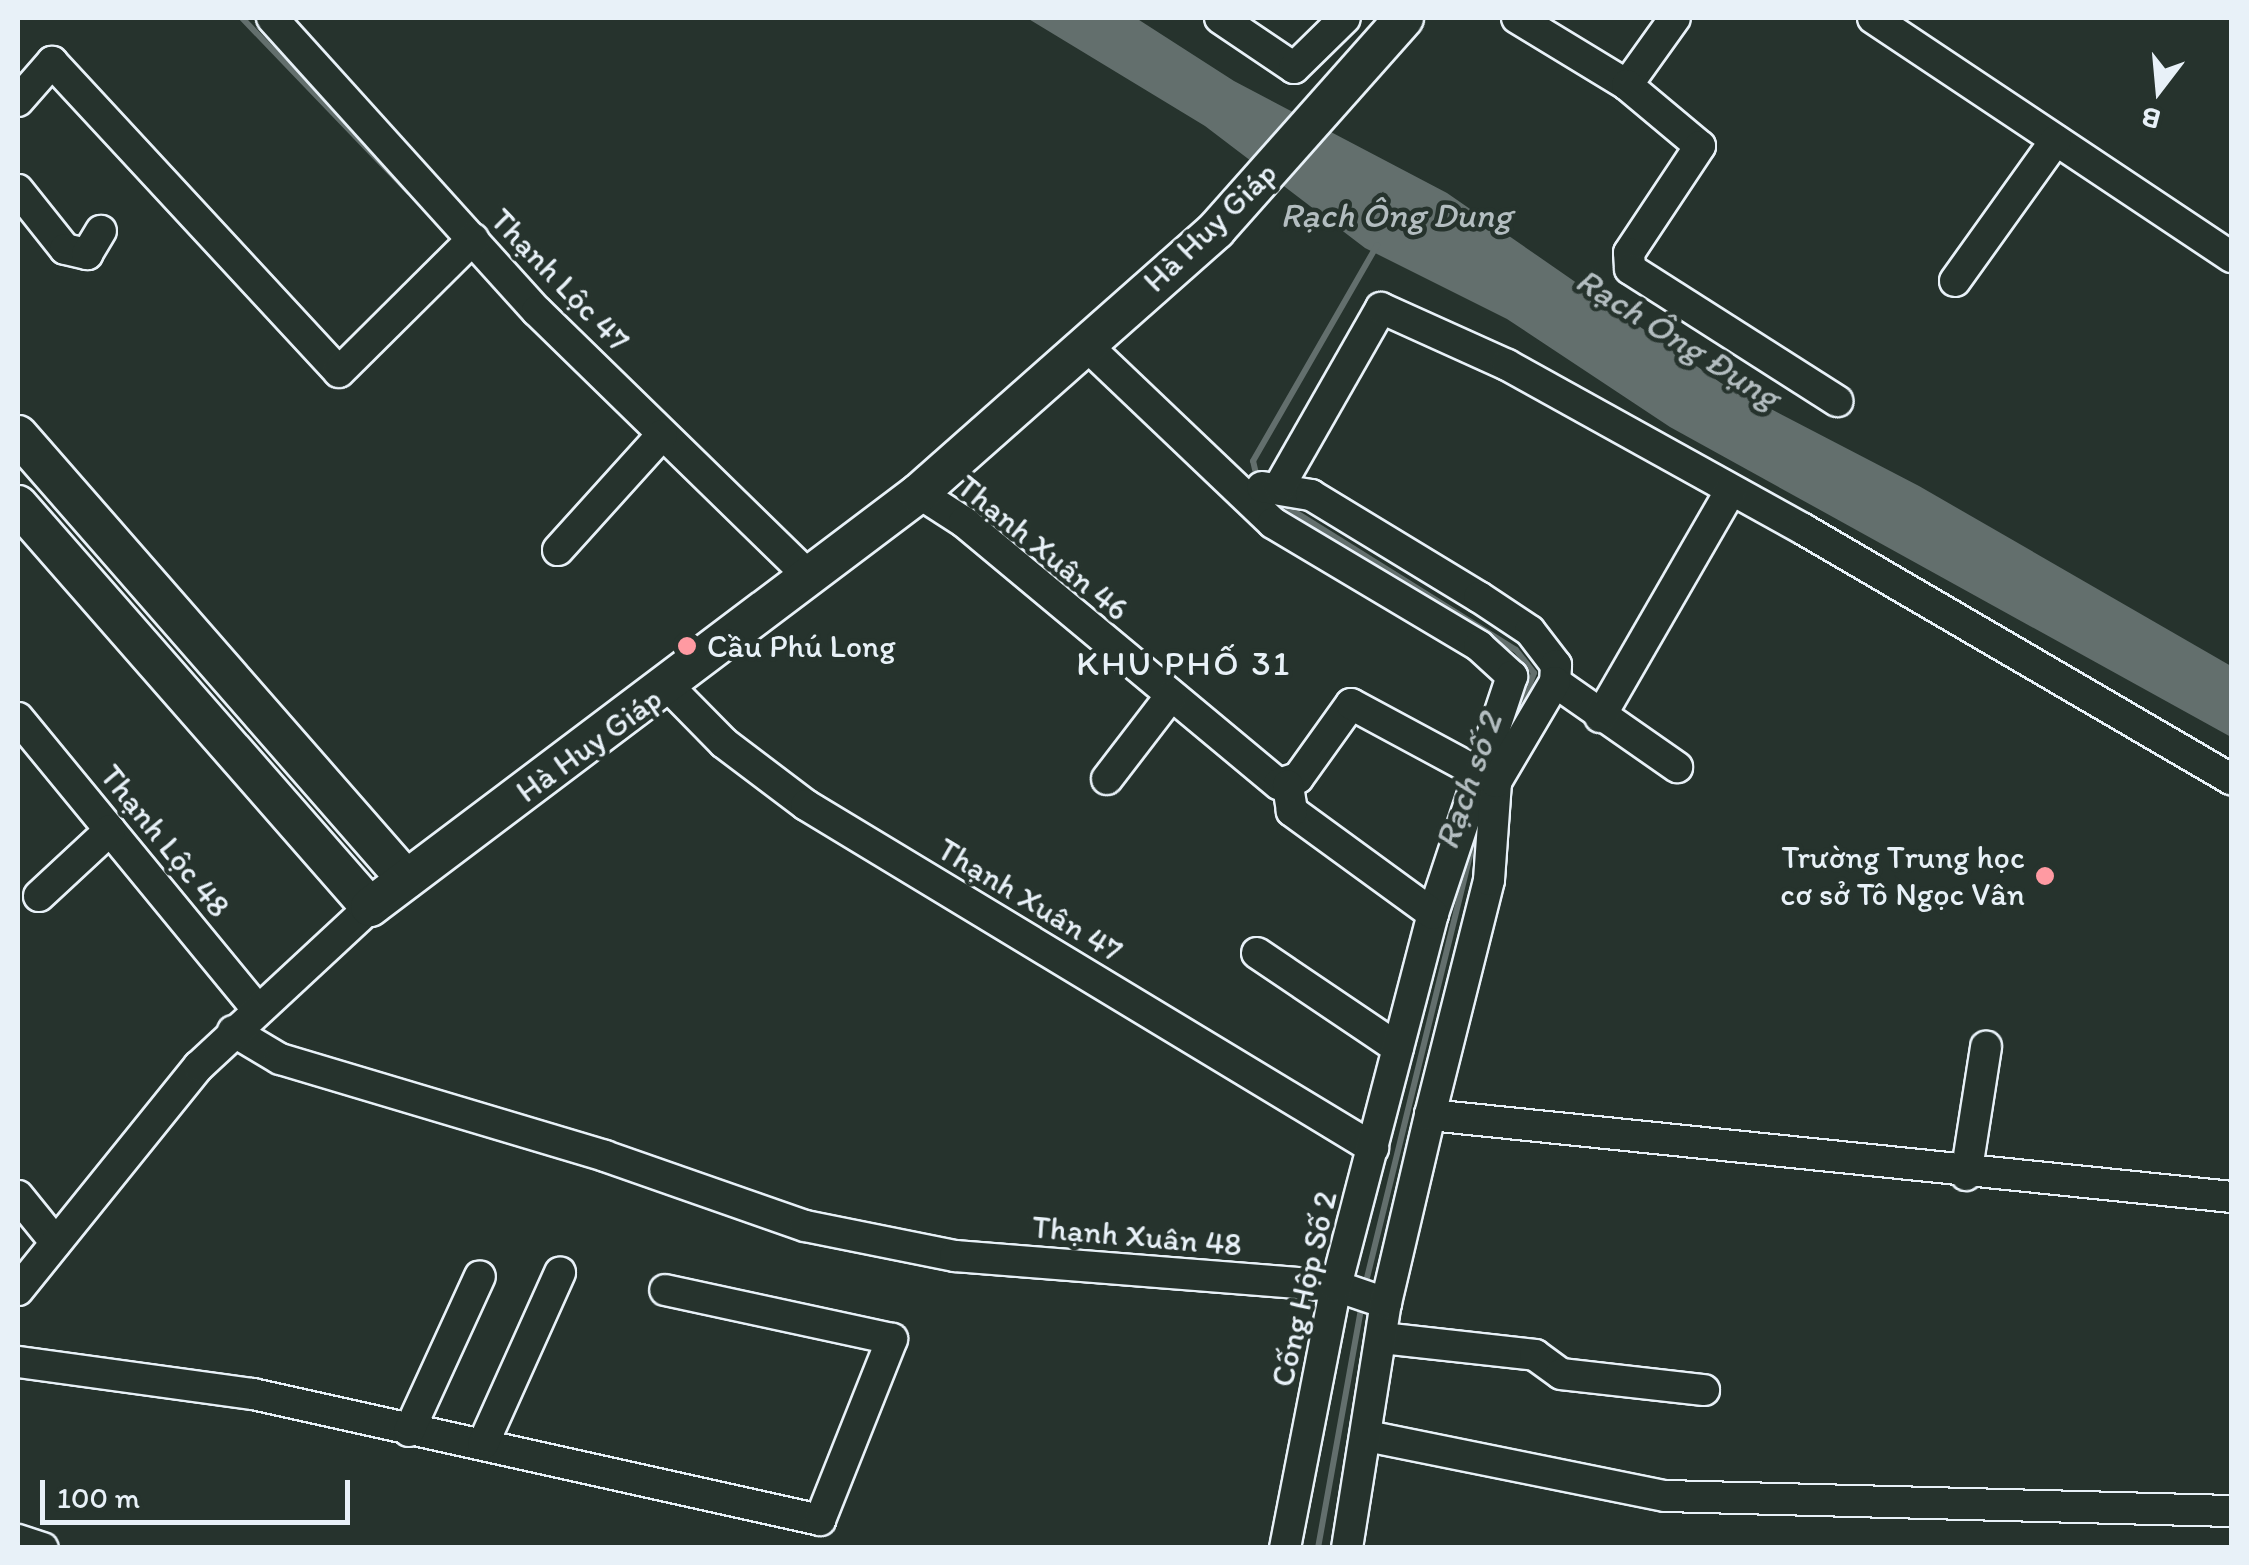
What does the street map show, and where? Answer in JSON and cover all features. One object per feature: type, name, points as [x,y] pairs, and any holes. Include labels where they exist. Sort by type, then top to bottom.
[{"type":"main road","name":"Hà Huy Giáp","points":[[370,907],[669,687],[919,493],[1216,230],[1404,18]]},
{"type":"main road","points":[[18,434],[406,880]]},
{"type":"main road","points":[[18,505],[370,907]]},
{"type":"street","name":"Thạnh Lộc 47","points":[[272,18],[472,240],[662,436],[811,578]]},
{"type":"street","points":[[1220,18],[1294,68],[1345,18]]},
{"type":"street","points":[[1517,18],[1626,85],[1700,146],[1629,253],[1634,275],[1837,401]]},
{"type":"street","points":[[1626,85],[1675,18]]},
{"type":"street","points":[[1873,18],[2232,257]]},
{"type":"street","points":[[18,101],[52,62],[339,372],[472,240]]},
{"type":"street","points":[[1955,281],[2056,140]]},
{"type":"street","points":[[18,190],[65,249],[88,254],[101,231]]},
{"type":"street","points":[[1260,488],[1381,308],[1507,365],[2232,780]]},
{"type":"street","points":[[1084,344],[1260,488],[1502,664],[1513,686],[1485,779],[1489,880],[1386,1302],[1348,1548]]},
{"type":"street","points":[[558,550],[662,436]]},
{"type":"street","points":[[1260,488],[1311,495],[1530,631],[1556,665],[1556,682],[1485,779]]},
{"type":"street","points":[[1600,717],[1731,490]]},
{"type":"street","name":"Thạnh Xuân 46","points":[[919,493],[964,522],[1170,697],[1288,785]]},
{"type":"street","points":[[1556,682],[1600,717],[1676,766]]},
{"type":"street","name":"Thạnh Xuân 47","points":[[669,687],[724,743],[806,805],[1373,1148]]},
{"type":"street","points":[[1106,779],[1170,697]]},
{"type":"street","points":[[1433,914],[1292,811],[1288,785],[1351,704],[1485,779]]},
{"type":"street","name":"Thạnh Lộc 48","points":[[18,718],[256,1009]]},
{"type":"street","name":"Cống Hộp Số 2","points":[[1286,1548],[1336,1286],[1433,914],[1485,779]]},
{"type":"street","points":[[39,896],[110,830]]},
{"type":"street","name":"Hà Huy Giáp","points":[[18,1290],[233,1031],[370,907]]},
{"type":"street","points":[[1257,953],[1398,1048]]},
{"type":"street","name":"Thạnh Xuân 48","points":[[233,1031],[280,1059],[605,1156],[805,1226],[955,1256],[1336,1286],[1386,1302]]},
{"type":"street","points":[[1966,1175],[1986,1047]]},
{"type":"street","points":[[1430,1115],[1824,1152],[1966,1175],[2232,1196]]},
{"type":"street","points":[[18,1196],[56,1243]]},
{"type":"street","points":[[483,1444],[560,1273]]},
{"type":"street","points":[[409,1431],[480,1276]]},
{"type":"street","points":[[18,1362],[253,1394],[820,1520],[892,1339],[665,1290]]},
{"type":"street","points":[[1382,1338],[1536,1355],[1561,1374],[1704,1390]]},
{"type":"street","points":[[1367,1436],[1666,1496],[2232,1511]]},
{"type":"street","points":[[18,1540],[43,1548]]},
{"type":"water","name":"Rạch Ông Dung","points":[[1027,18],[1136,18],[1234,81],[1447,193],[1721,383],[1919,486],[2231,666],[2231,737],[1670,427],[1507,319],[1365,248],[1205,126]]},
{"type":"waterway","points":[[242,18],[409,192]]},
{"type":"waterway","name":"Rạch số 2","points":[[1257,478],[1253,461],[1377,245]]},
{"type":"waterway","name":"Rạch số 2","points":[[1279,502],[1516,650],[1534,673],[1517,717]]},
{"type":"waterway","name":"Rạch số 2","points":[[1365,1286],[1478,822]]},
{"type":"waterway","name":"Rạch số 2","points":[[1318,1548],[1362,1303]]},
{"type":"place","name":"Cầu Phú Long","points":[[687,646]]},
{"type":"place","name":"Trường Trung học cơ sở Tô Ngọc Vân","points":[[2045,876]]},
{"type":"district","name":"KHU PHỐ 31","points":[[1184,663]]},
{"type":"water label","name":"Rạch Ông Đụng","points":[[1678,338]]}]
